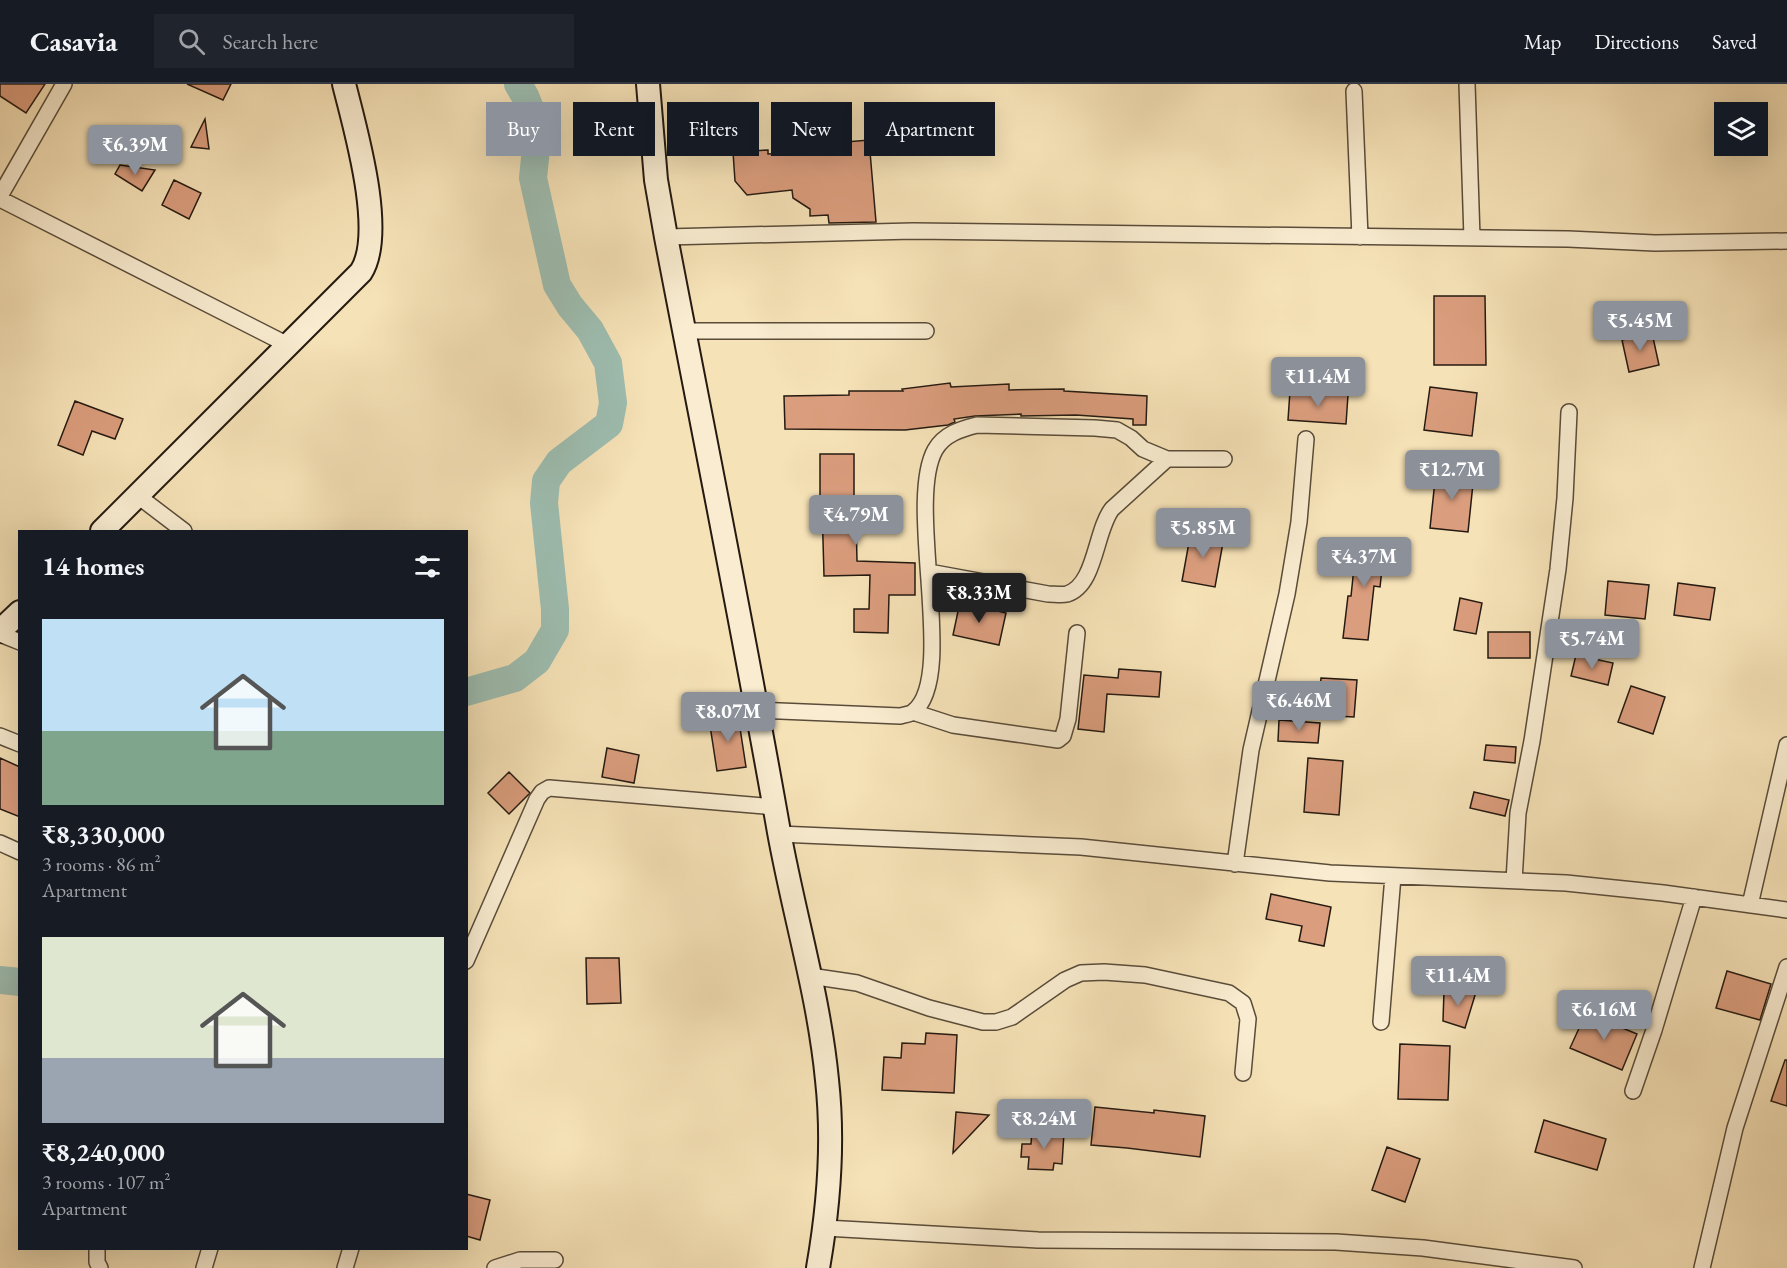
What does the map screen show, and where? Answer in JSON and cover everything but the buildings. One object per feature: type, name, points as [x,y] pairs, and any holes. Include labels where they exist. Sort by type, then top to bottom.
[{"type":"main road","points":[[103,530],[362,272],[369,256],[367,184],[344,84]]},
{"type":"main road","points":[[648,84],[656,180],[666,237],[779,834],[810,976],[827,1078],[831,1126],[830,1177],[818,1268]]},
{"type":"main road","points":[[0,632],[18,614]]},
{"type":"street","points":[[64,84],[0,198],[288,345]]},
{"type":"street","points":[[1467,84],[1472,238]]},
{"type":"street","points":[[1354,91],[1360,237]]},
{"type":"street","points":[[666,237],[913,231],[1569,238],[1655,243],[1787,241]]},
{"type":"street","points":[[684,331],[926,331]]},
{"type":"street","points":[[1514,881],[1518,813],[1532,741],[1558,569],[1565,498],[1569,412]]},
{"type":"street","points":[[913,712],[925,696],[932,667],[929,572],[925,530],[927,480],[934,451],[945,437],[977,425],[1095,428],[1117,430],[1131,438],[1143,449],[1167,459],[1224,459]]},
{"type":"street","points":[[1235,864],[1251,750],[1287,594],[1299,522],[1306,439]]},
{"type":"street","points":[[929,572],[1048,594],[1066,594],[1079,588],[1086,578],[1105,518],[1167,459]]},
{"type":"street","points":[[138,496],[183,530]]},
{"type":"street","points":[[0,632],[18,641]]},
{"type":"street","points":[[756,710],[900,716],[913,712],[953,724],[1058,740],[1063,736],[1068,719],[1077,633]]},
{"type":"street","points":[[0,736],[18,743]]},
{"type":"street","points":[[1750,905],[1787,745]]},
{"type":"street","points":[[468,956],[537,799],[549,788],[775,807]]},
{"type":"street","points":[[779,834],[1082,847],[1330,873],[1566,883],[1787,910]]},
{"type":"street","points":[[0,843],[18,851]]},
{"type":"street","points":[[1381,1022],[1393,876]]},
{"type":"street","points":[[1633,1091],[1694,897]]},
{"type":"street","points":[[1702,1268],[1735,1128],[1787,967]]},
{"type":"street","points":[[810,976],[857,983],[929,1008],[983,1022],[996,1022],[1012,1017],[1065,980],[1081,974],[1104,972],[1145,975],[1229,993],[1243,1003],[1248,1020],[1243,1073]]},
{"type":"street","points":[[825,1228],[1038,1240],[1336,1242],[1423,1248],[1574,1268]]},
{"type":"street","points":[[98,1250],[97,1262],[100,1268]]},
{"type":"street","points":[[204,1268],[209,1250]]},
{"type":"street","points":[[345,1268],[350,1250]]},
{"type":"street","points":[[495,1268],[520,1260],[555,1260]]},
{"type":"waterway","points":[[468,691],[515,678],[537,661],[555,630],[555,609],[544,503],[546,481],[559,462],[609,424],[613,403],[608,363],[590,330],[570,306],[557,285],[533,178],[538,129],[518,84]]},
{"type":"waterway","points":[[0,980],[18,982]]}]
